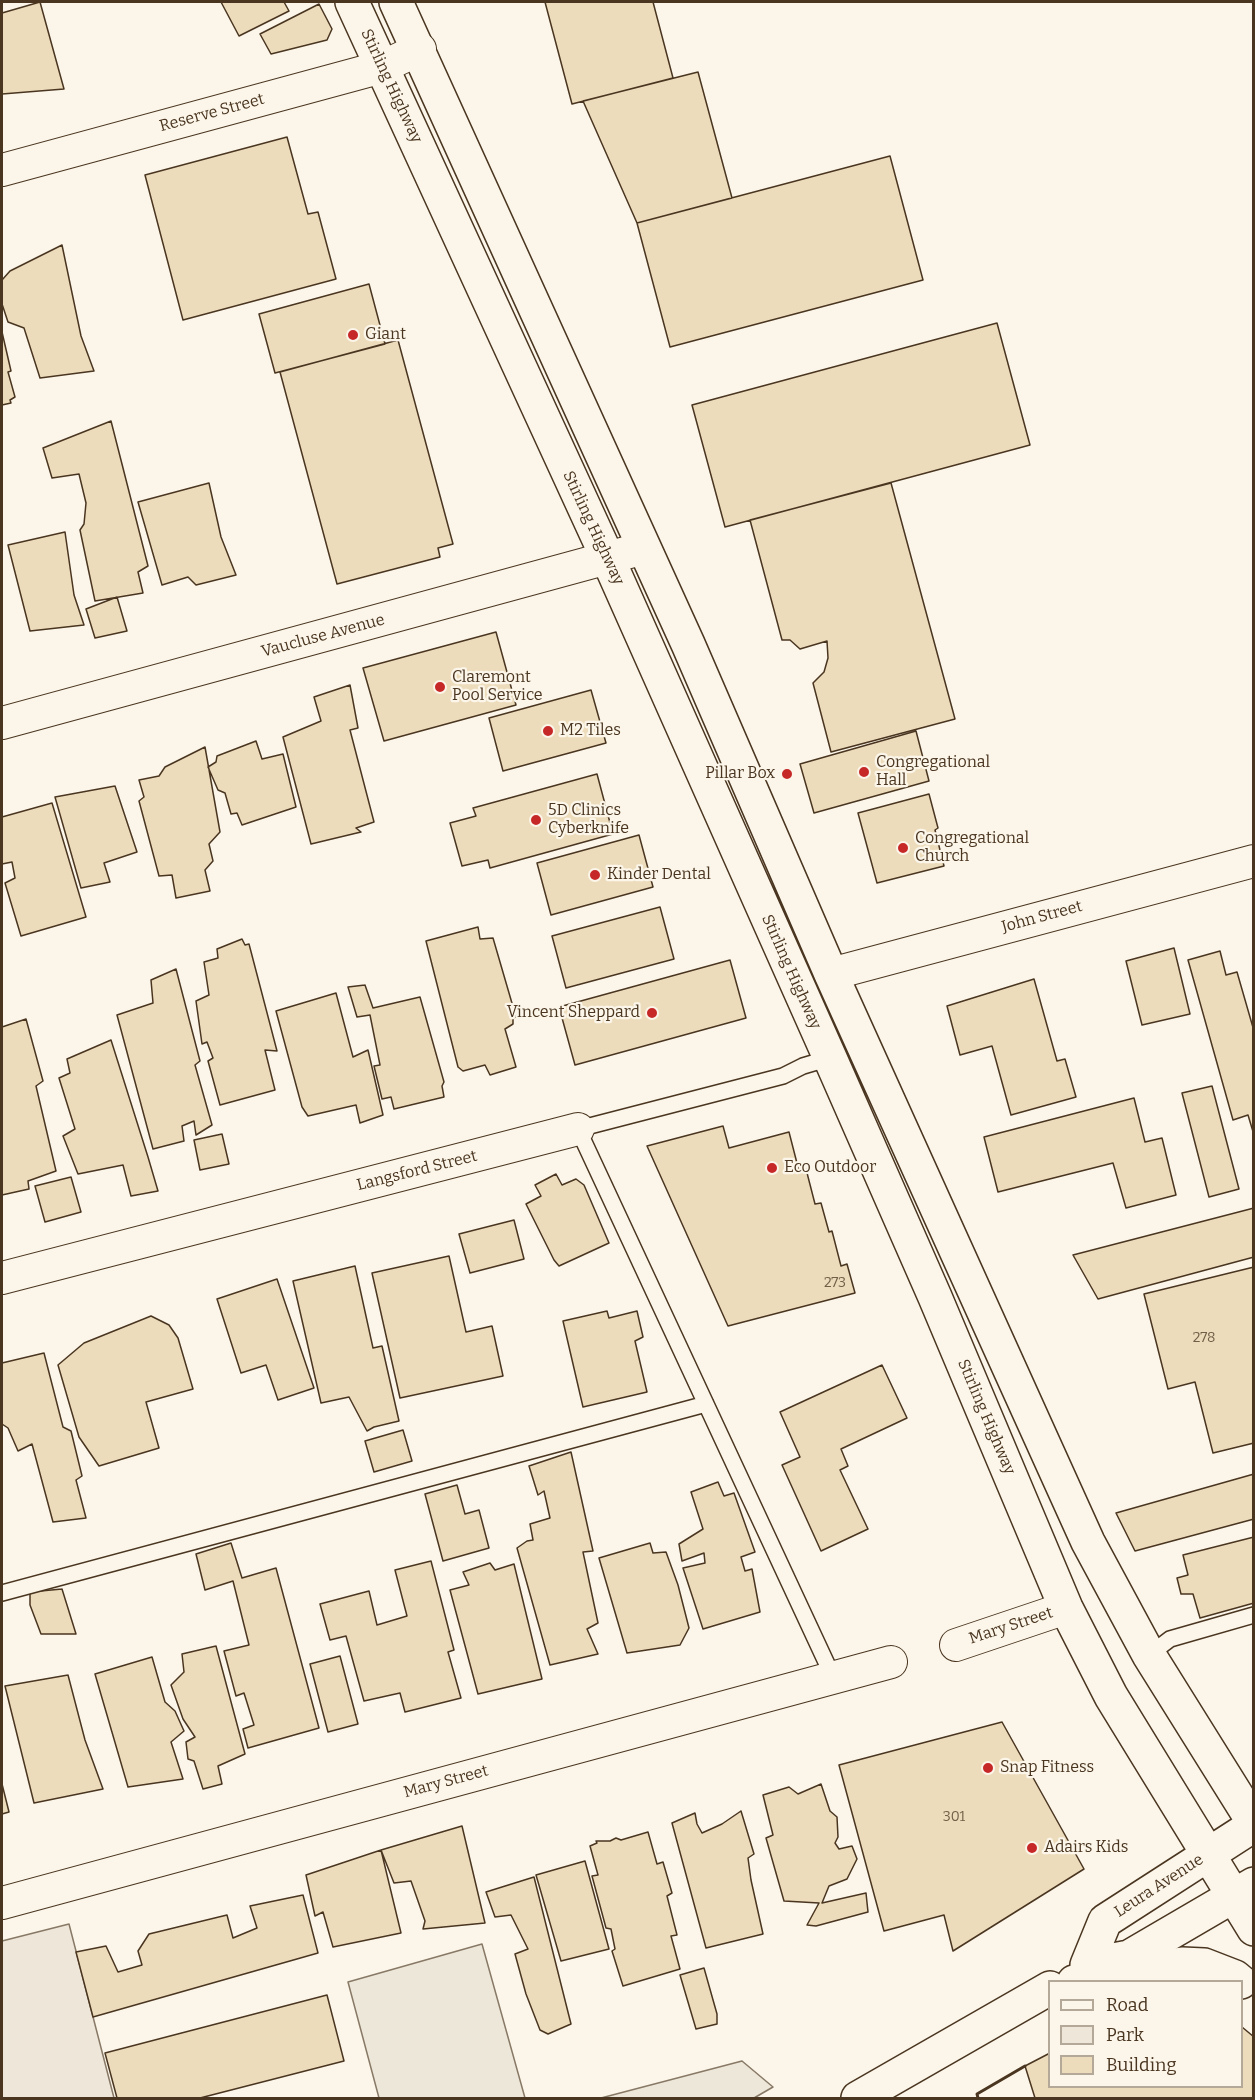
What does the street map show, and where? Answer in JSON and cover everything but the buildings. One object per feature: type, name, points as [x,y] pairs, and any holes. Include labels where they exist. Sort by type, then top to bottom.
[{"type":"main road","name":"Stirling Highway","points":[[352,2],[608,559],[830,1058],[935,1297],[1066,1608],[1111,1696],[1208,1854],[1243,1890],[1254,1929]]},
{"type":"main road","points":[[396,2],[420,50],[644,548],[831,974],[1088,1542],[1149,1655],[1254,1824]]},
{"type":"main road","name":"Leura Avenue","points":[[1074,1976],[1105,1921],[1254,1824]]},
{"type":"main road","points":[[1074,1976],[1129,1957],[1243,1890]]},
{"type":"main road","points":[[1074,1976],[1182,1964],[1204,1965],[1239,1980]]},
{"type":"main road","points":[[858,2098],[1048,1989]]},
{"type":"street","name":"Reserve Street","points":[[2,171],[382,67],[420,50]]},
{"type":"street","name":"Vaucluse Avenue","points":[[2,723],[644,548]]},
{"type":"street","name":"John Street","points":[[831,974],[1254,861]]},
{"type":"street","name":"Langsford Street","points":[[2,1278],[578,1130]]},
{"type":"street","name":"Mary Street","points":[[957,1645],[1066,1608]]},
{"type":"street","name":"Mary Street","points":[[2,1903],[891,1662]]},
{"type":"lane","name":"Langsford Street","points":[[578,1130],[783,1076],[803,1066],[830,1058]]},
{"type":"lane","points":[[578,1130],[833,1677]]},
{"type":"lane","points":[[2,1593],[706,1404]]},
{"type":"lane","points":[[1149,1655],[1170,1639],[1254,1615]]},
{"type":"green space","points":[[69,1924],[114,2098],[2,2098],[2,1941]]},
{"type":"shaded area","points":[[482,1944],[525,2098],[379,2098],[348,1982]]},
{"type":"shaded area","points":[[742,2061],[773,2087],[754,2098],[601,2098]]},
{"type":"wall","points":[[978,2098],[977,2094],[1025,2066]]},
{"type":"place","name":"Giant","points":[[353,335]]},
{"type":"place","name":"Claremont Pool Service","points":[[440,687]]},
{"type":"place","name":"M2 Tiles","points":[[548,731]]},
{"type":"place","name":"Congregational Hall","points":[[864,772]]},
{"type":"place","name":"Pillar Box","points":[[787,774]]},
{"type":"place","name":"5D Clinics Cyberknife","points":[[536,820]]},
{"type":"place","name":"Congregational Church","points":[[903,848]]},
{"type":"place","name":"Kinder Dental","points":[[595,875]]},
{"type":"place","name":"Vincent Sheppard","points":[[652,1013]]},
{"type":"place","name":"Eco Outdoor","points":[[772,1168]]},
{"type":"place","name":"Snap Fitness","points":[[988,1768]]},
{"type":"place","name":"Adairs Kids","points":[[1032,1848]]}]
